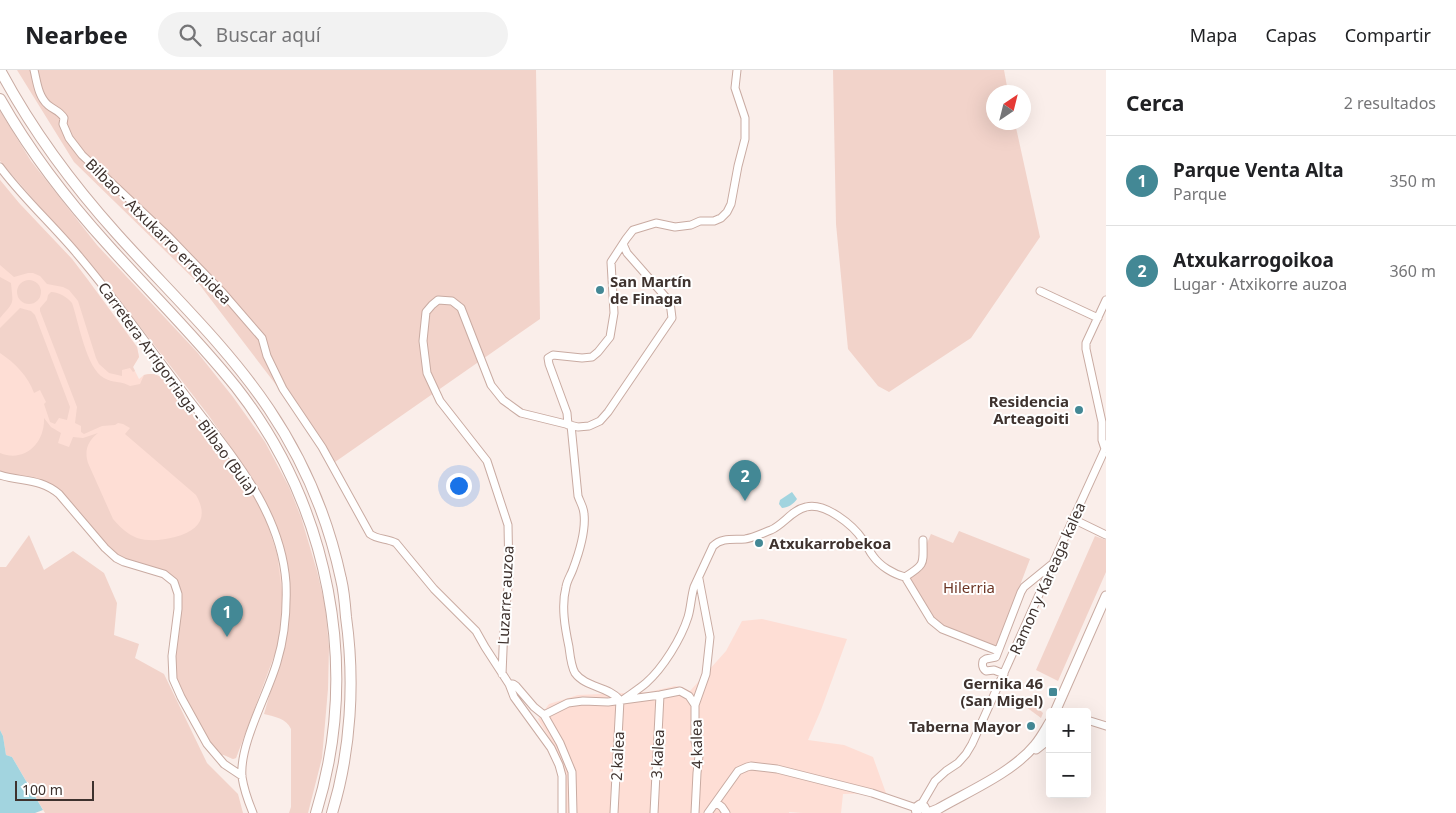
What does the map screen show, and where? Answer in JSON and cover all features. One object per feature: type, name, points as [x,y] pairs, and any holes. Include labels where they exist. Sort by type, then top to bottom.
[{"type":"highway","points":[[0,70],[43,141],[78,189],[117,235],[207,331],[254,387],[286,436],[312,488],[340,574],[349,646],[349,723],[332,813]]},
{"type":"highway","points":[[0,99],[54,182]]},
{"type":"highway","points":[[0,111],[30,154],[96,232],[235,386],[258,418],[293,480],[317,543],[328,584],[335,635],[336,700],[329,761],[316,813]]},
{"type":"main road","points":[[1057,708],[1106,596]]},
{"type":"main road","points":[[922,810],[938,809],[1006,770],[1029,752],[1036,749],[1046,738]]},
{"type":"street","name":"Bilbao - Atxukarro errepidea","points":[[34,70],[39,92],[48,105],[62,113],[64,118],[63,124],[82,155],[186,254],[223,292],[262,338],[267,356],[282,388],[322,447],[370,534],[376,538],[391,540],[396,543],[434,589],[476,631],[514,696],[551,748],[562,776],[562,813]]},
{"type":"street","points":[[622,700],[615,694],[586,683],[580,678],[574,671],[566,636],[563,601],[566,584],[582,545],[584,512],[578,496],[567,413],[548,358],[553,355],[582,358],[592,357],[610,337],[614,313],[611,262],[633,230],[656,223],[675,227],[692,225],[700,221],[714,221],[721,218],[727,212],[731,204],[738,166],[746,139],[745,118],[736,88],[737,70]]},
{"type":"street","name":"Carretera Arrigorriaga - Bilbao (Buia)","points":[[0,167],[78,254],[115,300],[236,462],[261,500],[275,532],[286,581],[284,634],[277,661],[245,750],[242,776],[246,796],[253,813]]},
{"type":"street","name":"Luzarre auzoa","points":[[502,674],[509,577],[508,525],[487,461],[440,401],[427,373],[423,341],[426,312],[438,300],[452,301],[461,308],[492,385],[503,400],[521,413],[578,427],[589,426],[600,421],[608,412],[672,318],[670,302],[627,253],[623,244]]},
{"type":"street","points":[[1040,291],[1098,318]]},
{"type":"street","points":[[1106,300],[1086,343],[1104,430],[1102,440],[1106,448]]},
{"type":"street","name":"Ramon y Kareaga kalea","points":[[922,810],[935,781],[958,763],[972,744],[1106,448]]},
{"type":"street","points":[[0,476],[38,482],[52,488],[116,558],[164,574],[174,582],[178,594],[178,609],[172,656],[173,679],[190,716],[207,744],[224,764],[242,776]]},
{"type":"street","points":[[622,700],[646,683],[659,669],[683,631],[691,608],[692,594],[712,546],[717,541],[747,538],[772,529],[798,509],[808,506],[823,508],[851,526],[863,539],[873,556],[896,574],[905,577],[931,620],[942,629],[998,651]]},
{"type":"street","points":[[1073,519],[1106,534]]},
{"type":"street","points":[[905,577],[922,564],[923,540]]},
{"type":"street","points":[[1004,674],[994,670],[986,671],[982,665],[983,661],[996,657],[1024,587],[1053,564]]},
{"type":"street","points":[[695,706],[706,674],[710,637],[699,578]]},
{"type":"street","points":[[508,684],[516,686],[534,707],[544,715],[560,743],[572,772],[573,813]]},
{"type":"street","points":[[544,715],[568,703],[583,701],[608,702],[680,691],[689,696],[695,706]]},
{"type":"street","name":"3 kalea","points":[[654,813],[660,695]]},
{"type":"street","name":"2 kalea","points":[[614,813],[622,700]]},
{"type":"street","name":"4 kalea","points":[[695,706],[694,741],[699,756],[695,813]]},
{"type":"street","points":[[1091,721],[1106,726]]},
{"type":"street","points":[[708,813],[717,803],[738,771],[751,766],[777,768],[858,789],[922,810]]},
{"type":"street","points":[[717,803],[726,813]]},
{"type":"shaded area","points":[[0,180],[72,259],[137,347],[139,357],[133,367],[139,379],[144,375],[154,374],[164,379],[227,458],[258,504],[266,520],[277,554],[281,576],[281,627],[277,648],[236,758],[233,759],[215,754],[177,588],[52,488],[0,475]]},
{"type":"shaded area","points":[[762,619],[847,639],[808,740],[844,745],[873,757],[886,793],[843,794],[841,813],[565,813],[566,786],[563,765],[538,719],[549,704],[578,695],[649,692],[675,686],[690,691],[726,651],[742,621]]},
{"type":"green space","points":[[17,70],[536,70],[540,319],[335,462],[199,284],[74,162]]},
{"type":"green space","points":[[833,70],[1004,70],[1007,85],[986,85],[986,130],[1017,130],[1040,237],[971,338],[889,392],[878,386],[848,349],[836,224]]},
{"type":"green space","points":[[0,111],[31,161],[97,245],[197,352],[233,397],[265,442],[289,487],[301,517],[317,571],[325,605],[329,647],[328,689],[322,758],[308,813],[289,813],[291,807],[291,729],[283,720],[264,714],[287,634],[290,607],[289,579],[285,552],[275,523],[251,476],[209,416],[108,285],[0,161]]},
{"type":"green space","points":[[0,180],[72,259],[137,347],[139,357],[133,367],[135,371],[133,372],[130,368],[122,370],[122,376],[109,373],[99,364],[78,301],[69,290],[47,284],[40,276],[33,273],[14,277],[0,265]]},
{"type":"green space","points":[[0,277],[11,283],[12,302],[0,318]]},
{"type":"green space","points":[[29,280],[38,283],[41,292],[38,301],[29,304],[20,301],[17,292],[20,283]]},
{"type":"green space","points":[[51,292],[63,295],[72,303],[92,365],[104,378],[130,386],[140,384],[144,375],[147,374],[154,374],[164,379],[227,458],[258,504],[266,520],[277,554],[282,593],[281,627],[277,648],[236,758],[233,759],[215,754],[173,679],[178,594],[169,577],[117,559],[52,488],[0,475],[0,453],[18,455],[32,449],[41,435],[44,418],[51,427],[61,433],[58,443],[69,447],[73,437],[83,438],[98,433],[88,446],[86,454],[88,463],[113,519],[130,534],[137,538],[152,540],[175,537],[196,527],[201,517],[202,510],[196,495],[125,434],[130,428],[118,423],[102,426],[84,434],[81,432],[81,426],[75,423],[77,407],[40,311],[40,308]]},
{"type":"green space","points":[[20,308],[31,311],[35,315],[70,407],[67,420],[59,418],[55,424],[50,422],[44,404],[46,402],[40,390],[34,393],[20,370],[0,353],[0,328]]},
{"type":"green space","name":"Hilerria","points":[[959,531],[1030,559],[996,648],[946,628],[931,616],[906,577],[924,567],[924,550],[931,534],[953,543]]},
{"type":"green space","points":[[29,535],[44,570],[73,551],[104,573],[117,603],[114,635],[139,644],[135,658],[164,674],[207,763],[238,794],[243,813],[45,813],[12,757],[6,755],[3,736],[0,730],[0,567],[6,567]]},
{"type":"green space","points":[[1095,536],[1106,540],[1106,572],[1058,681],[1036,670]]},
{"type":"green space","points":[[1028,698],[1043,713],[1041,718],[1022,704]]},
{"type":"water","points":[[792,492],[797,499],[794,503],[782,508],[779,504],[780,500]]},
{"type":"water","points":[[0,730],[3,736],[6,755],[12,757],[43,810],[35,813],[0,813]]},
{"type":"place","name":"San Martín de Finaga","points":[[600,290]]},
{"type":"place","name":"Residencia Arteagoiti","points":[[1079,410]]},
{"type":"place","name":"Atxukarrogoikoa","points":[[745,501]]},
{"type":"place","name":"Atxukarrobekoa","points":[[759,543]]},
{"type":"place","name":"Parque Venta Alta","points":[[227,637]]},
{"type":"place","name":"Gernika 46 (San Migel)","points":[[1053,692]]},
{"type":"place","name":"Taberna Mayor","points":[[1031,726]]}]
